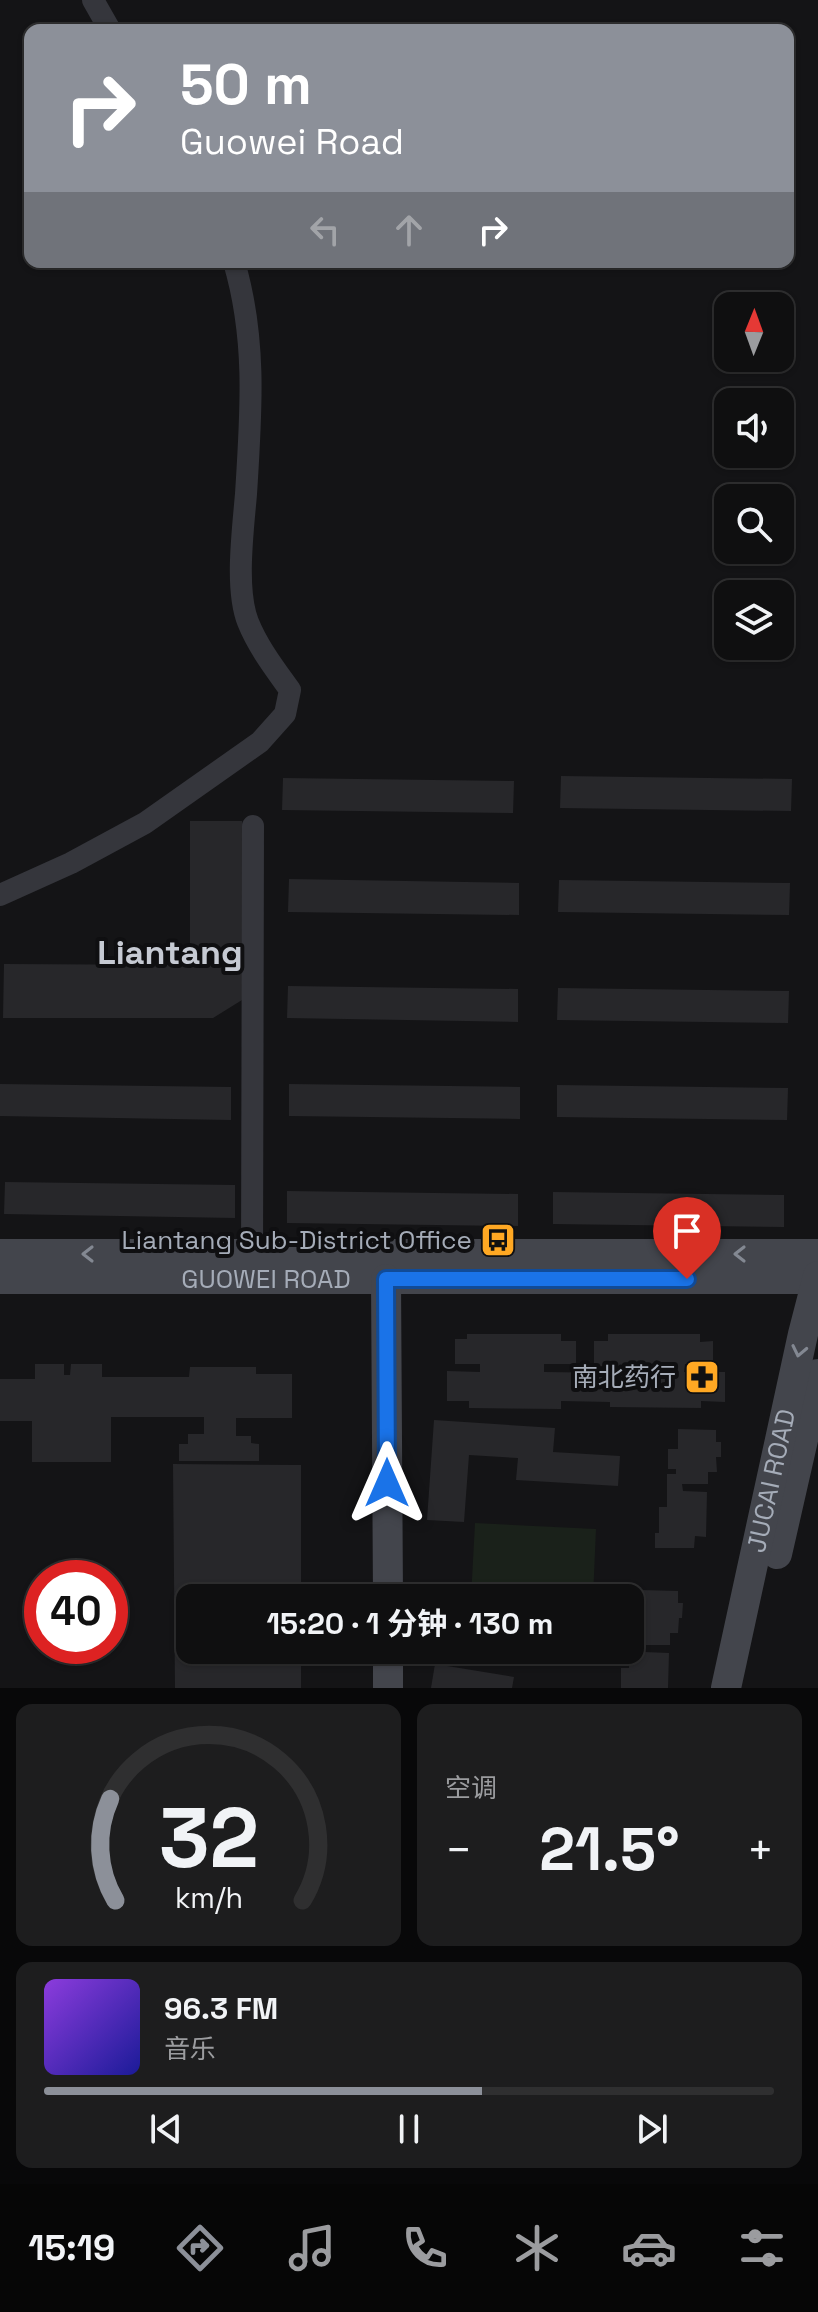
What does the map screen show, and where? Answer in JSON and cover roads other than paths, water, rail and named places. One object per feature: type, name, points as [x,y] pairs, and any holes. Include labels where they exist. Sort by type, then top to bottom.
[{"type":"street","points":[[93,0],[107,24]]},
{"type":"street","points":[[0,895],[71,863],[145,823],[260,742],[285,714],[290,690],[269,662],[247,620],[240,574],[252,399],[250,342],[244,295],[236,268]]},
{"type":"street","points":[[252,1266],[253,826]]},
{"type":"street","name":"GUOWEI ROAD","points":[[0,1254],[252,1266],[818,1272]]},
{"type":"street","name":"GUOWEI ROAD","points":[[0,1279],[252,1266],[386,1279],[818,1272]]},
{"type":"street","name":"JUCAI ROAD","points":[[726,1688],[818,1272]]},
{"type":"street","points":[[386,1279],[388,1584]]},
{"type":"street","name":"JUCAI ROAD","points":[[746,1688],[818,1374]]},
{"type":"street","points":[[388,1664],[388,1688]]},
{"type":"place","name":"Liantang Sub-District Office","points":[[498,1240]]},
{"type":"place","name":"南北药行","points":[[702,1377]]},
{"type":"district","name":"Liantang","points":[[170,952]]}]
